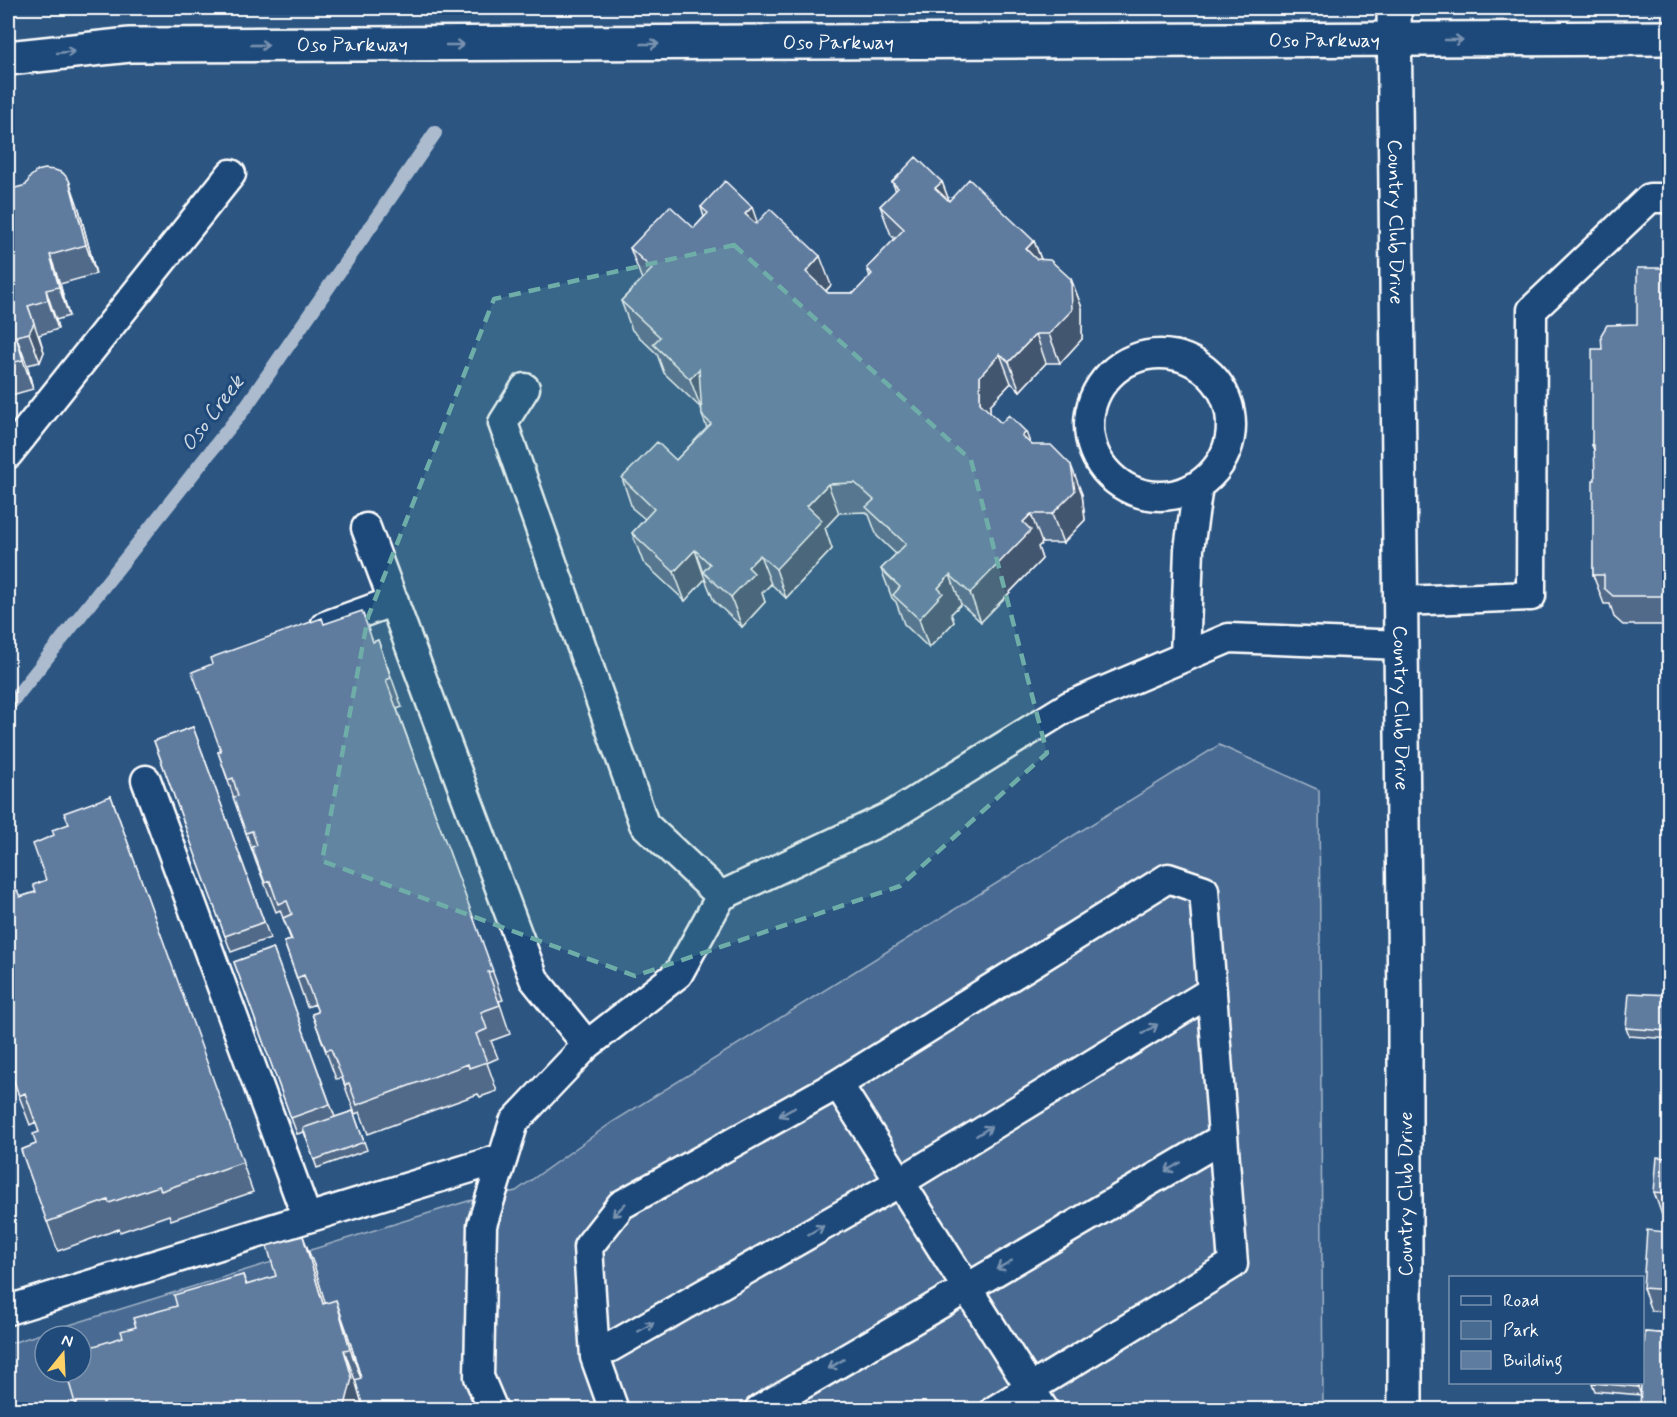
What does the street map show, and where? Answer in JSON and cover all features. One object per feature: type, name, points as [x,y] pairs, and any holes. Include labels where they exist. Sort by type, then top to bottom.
[{"type":"main road","name":"Country Club Drive","points":[[1394,8],[1405,1004],[1405,1410]]},
{"type":"main road","name":"Oso Parkway","points":[[8,58],[130,45],[1670,38]]},
{"type":"lane","points":[[8,454],[231,174]]},
{"type":"lane","points":[[1401,601],[1531,596],[1532,310],[1650,198],[1670,198]]},
{"type":"lane","points":[[1185,657],[1189,549],[1198,486],[1216,471],[1227,450],[1232,427],[1228,403],[1217,383],[1200,366],[1178,356],[1154,354],[1131,360],[1112,373],[1097,391],[1089,413],[1089,436],[1097,458],[1111,477],[1130,490],[1152,496],[1175,495],[1198,486]]},
{"type":"lane","points":[[525,388],[503,423],[644,824],[720,896]]},
{"type":"lane","points":[[366,528],[534,979],[587,1045]]},
{"type":"lane","points":[[298,636],[394,601]]},
{"type":"lane","points":[[493,1410],[479,1377],[482,1225],[514,1122],[587,1045],[678,974],[720,896],[891,816],[1069,706],[1228,638],[1401,645]]},
{"type":"lane","points":[[146,780],[307,1218]]},
{"type":"lane","points":[[614,1410],[595,1356],[588,1247],[621,1205],[838,1084],[1168,878],[1204,890],[1233,1264],[1037,1399],[995,1410]]},
{"type":"lane","points":[[595,1356],[900,1182],[1212,991]]},
{"type":"lane","points":[[838,1084],[1037,1399]]},
{"type":"lane","points":[[759,1410],[1223,1138]]},
{"type":"lane","points":[[8,1310],[503,1158]]},
{"type":"highlighted area","points":[[734,245],[971,460],[1047,753],[900,886],[635,976],[322,861],[368,617],[494,299]]},
{"type":"green space","points":[[1219,745],[1319,790],[1323,1409],[8,1410],[8,1344],[33,1336],[33,1384],[93,1384],[93,1324],[72,1324],[468,1201],[516,1191],[611,1123]]},
{"type":"building","points":[[916,157],[942,182],[935,188],[949,201],[969,179],[1034,241],[1026,249],[1036,259],[1050,260],[1071,279],[1072,310],[1049,334],[1036,334],[1009,362],[1000,354],[980,376],[980,403],[1001,423],[1009,415],[1026,432],[1022,436],[1032,445],[1051,445],[1071,465],[1075,491],[1052,514],[1031,514],[1023,522],[1031,530],[970,593],[950,575],[938,588],[943,593],[919,619],[893,595],[900,587],[881,569],[906,544],[866,507],[874,500],[855,483],[828,484],[807,506],[822,520],[776,569],[760,555],[748,567],[754,573],[731,597],[703,572],[710,564],[695,550],[674,572],[632,533],[654,509],[622,478],[657,442],[676,460],[711,424],[702,415],[699,369],[690,379],[653,344],[660,337],[621,301],[652,269],[630,248],[670,206],[694,228],[708,213],[701,207],[725,181],[752,207],[745,214],[756,224],[770,209],[820,256],[806,272],[828,293],[854,293],[872,274],[867,268],[904,229],[880,206],[898,188],[892,182]]},
{"type":"building","points":[[45,169],[63,173],[69,180],[86,245],[50,255],[59,287],[46,290],[48,300],[28,306],[34,323],[29,333],[16,336],[23,360],[8,364],[8,190],[26,185],[37,171]]},
{"type":"building","points":[[1637,268],[1664,268],[1663,272],[1670,272],[1670,596],[1613,596],[1604,588],[1604,575],[1593,575],[1593,480],[1595,480],[1594,445],[1592,445],[1592,349],[1602,349],[1601,335],[1607,325],[1637,324]]},
{"type":"building","points":[[362,611],[373,642],[378,640],[391,678],[386,680],[493,971],[488,972],[500,1005],[481,1012],[487,1029],[476,1034],[487,1062],[469,1068],[468,1064],[357,1105],[349,1083],[345,1085],[331,1049],[326,1050],[312,1014],[318,1012],[304,975],[297,978],[284,942],[292,940],[283,918],[292,914],[287,901],[278,904],[270,881],[265,883],[252,847],[257,845],[252,831],[246,833],[233,797],[238,796],[233,778],[228,780],[218,752],[221,751],[192,672],[212,664],[210,658],[322,618],[324,624]]},
{"type":"building","points":[[193,727],[264,922],[225,936],[154,741]]},
{"type":"building","points":[[111,796],[243,1162],[161,1191],[159,1186],[109,1203],[108,1200],[47,1222],[21,1150],[36,1144],[33,1134],[39,1132],[25,1093],[19,1096],[8,1063],[13,1059],[8,1046],[8,893],[17,890],[20,897],[36,892],[33,885],[46,880],[33,844],[54,835],[52,830],[69,824],[64,813]]},
{"type":"building","points":[[273,948],[330,1104],[291,1118],[234,962]]},
{"type":"building","points":[[1629,993],[1670,995],[1667,1031],[1626,1028]]},
{"type":"building","points":[[353,1111],[364,1142],[314,1160],[303,1128]]},
{"type":"building","points":[[1668,1150],[1670,1150],[1670,1290],[1644,1288],[1647,1230],[1665,1232],[1667,1201],[1664,1201],[1664,1193],[1654,1192],[1657,1157],[1667,1158]]},
{"type":"building","points":[[303,1236],[323,1304],[336,1300],[350,1349],[344,1350],[352,1378],[344,1410],[77,1410],[69,1384],[93,1384],[93,1346],[123,1337],[121,1331],[136,1327],[133,1318],[177,1306],[174,1295],[243,1275],[246,1285],[276,1276],[267,1246]]},
{"type":"building","points":[[1645,1332],[1670,1334],[1670,1410],[1640,1410],[1641,1384],[1644,1384]]},
{"type":"building","points":[[1604,1384],[1639,1384],[1638,1387]]},
{"type":"waterway","name":"Oso Creek","points":[[8,707],[245,408],[435,133]]}]
